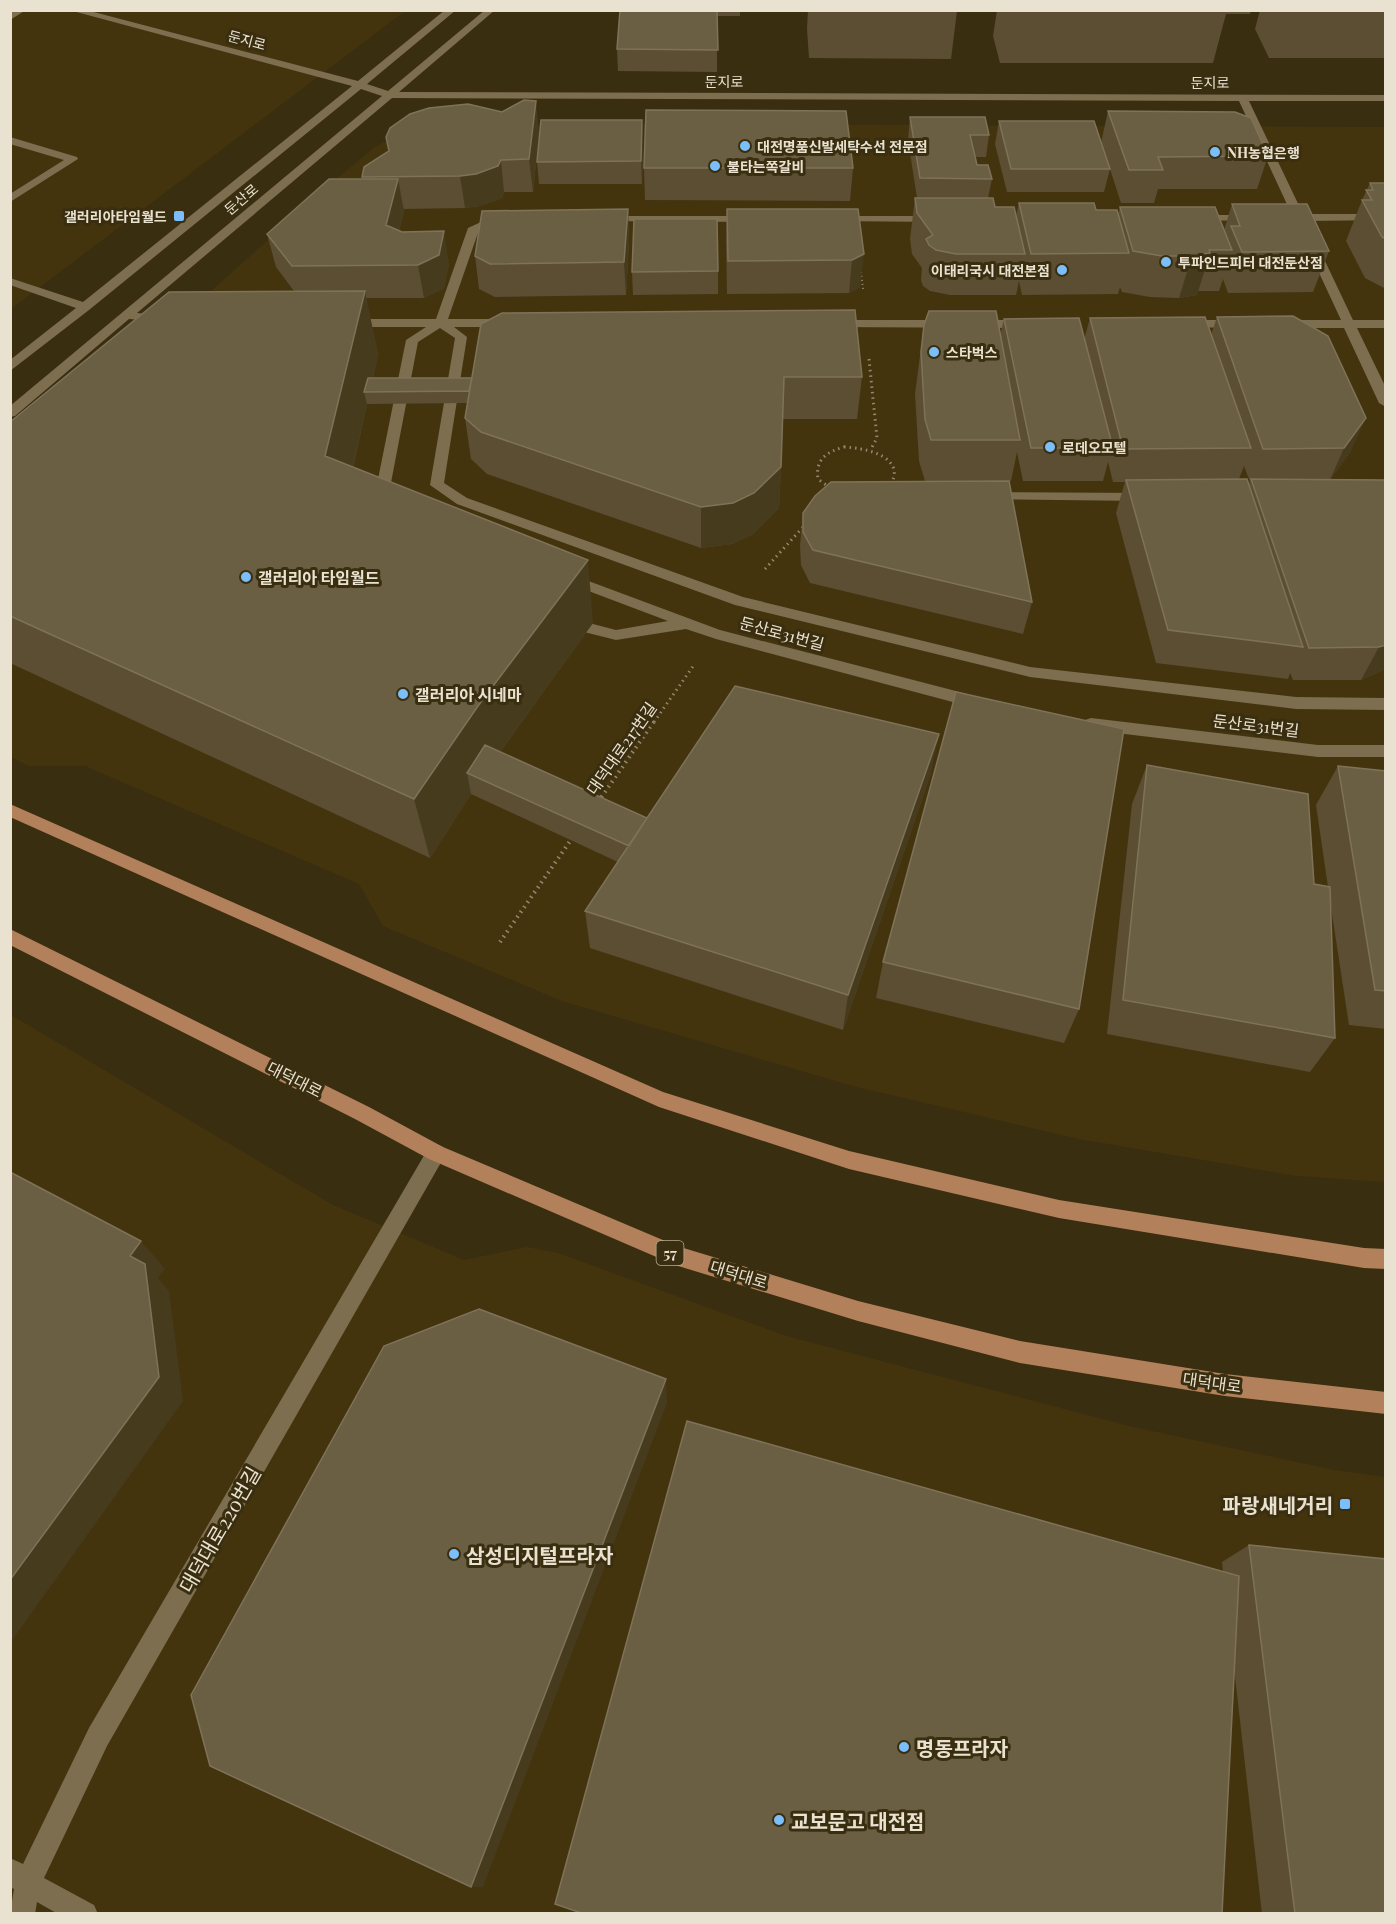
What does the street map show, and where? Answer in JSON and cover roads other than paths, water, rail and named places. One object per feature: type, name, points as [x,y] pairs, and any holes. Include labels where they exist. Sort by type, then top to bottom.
[{"type":"main road","points":[[10,810],[659,1099],[849,1160],[1059,1209],[1364,1258],[1386,1259]]},
{"type":"main road","name":"대덕대로","points":[[10,936],[362,1113],[436,1153],[675,1255],[858,1311],[1020,1352],[1225,1385],[1386,1403]]},
{"type":"street","points":[[10,17],[22,10]]},
{"type":"street","name":"둔지로","points":[[73,10],[360,85],[388,95],[1386,98]]},
{"type":"street","name":"둔산로","points":[[10,367],[452,10]]},
{"type":"street","name":"둔산로","points":[[10,412],[491,10]]},
{"type":"street","points":[[1242,97],[1386,403]]},
{"type":"street","points":[[10,140],[73,159],[10,199]]},
{"type":"street","points":[[375,513],[382,494],[412,340],[441,323],[474,228],[496,218],[520,218]]},
{"type":"street","points":[[1179,218],[1386,218]]},
{"type":"street","points":[[592,219],[760,219]]},
{"type":"street","points":[[820,219],[952,219]]},
{"type":"street","points":[[10,281],[85,307]]},
{"type":"street","points":[[125,315],[171,320]]},
{"type":"street","points":[[335,323],[522,323]]},
{"type":"street","name":"둔산로31번길","points":[[441,323],[460,337],[437,485],[462,501],[740,601],[1030,672],[1296,703],[1386,704]]},
{"type":"street","points":[[821,324],[1042,324]]},
{"type":"street","points":[[1172,324],[1386,324]]},
{"type":"street","points":[[382,494],[400,507]]},
{"type":"street","points":[[979,496],[1157,497]]},
{"type":"street","name":"둔산로31번길","points":[[556,574],[716,634],[997,708]]},
{"type":"street","points":[[589,628],[616,635],[686,623]]},
{"type":"street","name":"둔산로31번길","points":[[1077,722],[1318,751],[1386,751]]},
{"type":"street","name":"대덕대로220번길","points":[[22,1914],[20,1877],[98,1737],[436,1153]]},
{"type":"street","points":[[20,1877],[85,1914]]},
{"type":"place","name":"대전명품신발세탁수선 전문점","points":[[745,146]]},
{"type":"place","name":"NH농협은행","points":[[1215,152]]},
{"type":"place","name":"불타는쪽갈비","points":[[715,166]]},
{"type":"place","name":"갤러리아타임월드","points":[[179,216]]},
{"type":"place","name":"투파인드피터 대전둔산점","points":[[1166,262]]},
{"type":"place","name":"이태리국시 대전본점","points":[[1062,270]]},
{"type":"place","name":"스타벅스","points":[[934,352]]},
{"type":"place","name":"로데오모텔","points":[[1050,447]]},
{"type":"place","name":"갤러리아 타임월드","points":[[246,577]]},
{"type":"place","name":"갤러리아 시네마","points":[[403,694]]},
{"type":"place","name":"파랑새네거리","points":[[1345,1504]]},
{"type":"place","name":"삼성디지털프라자","points":[[454,1554]]},
{"type":"place","name":"명동프라자","points":[[904,1747]]},
{"type":"place","name":"교보문고 대전점","points":[[779,1820]]}]
